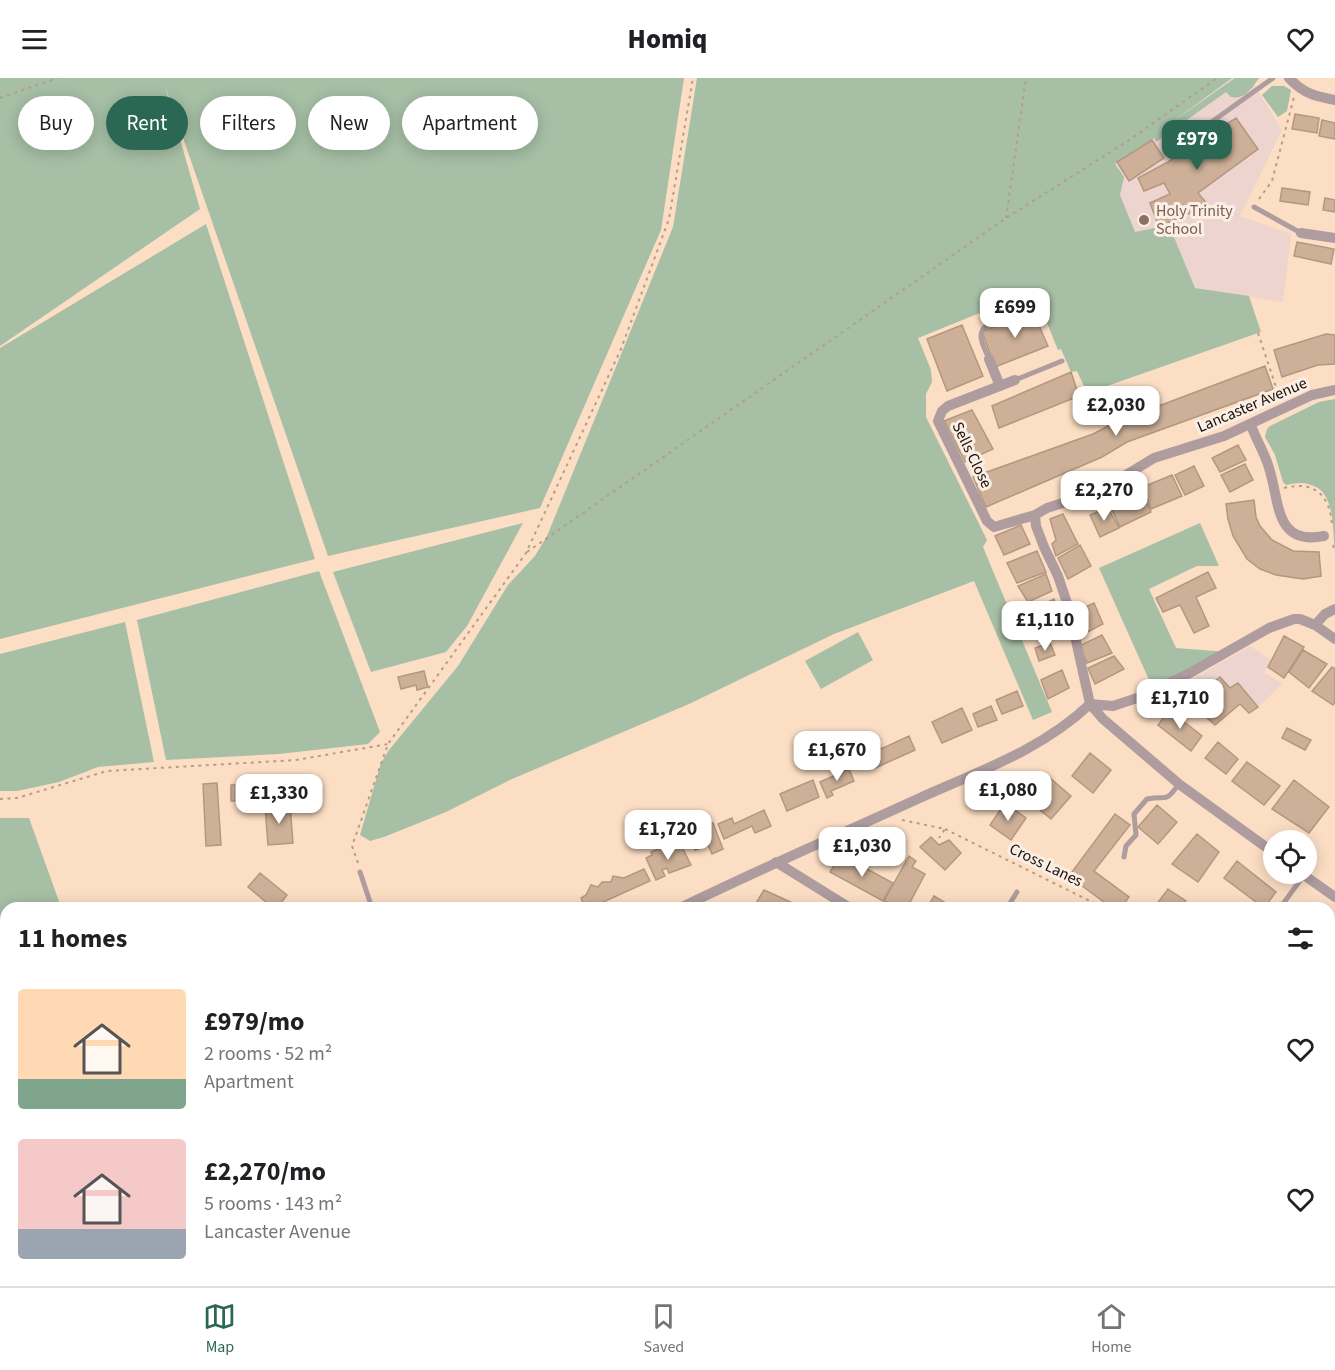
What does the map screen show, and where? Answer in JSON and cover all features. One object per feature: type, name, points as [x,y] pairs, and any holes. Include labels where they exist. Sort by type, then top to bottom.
[{"type":"street","points":[[1293,82],[1309,94],[1335,100]]},
{"type":"street","points":[[1301,233],[1335,238]]},
{"type":"street","points":[[989,359],[1000,386]]},
{"type":"street","name":"Sells Close","points":[[1015,380],[948,406],[942,411],[938,421],[989,525],[999,527],[1035,515]]},
{"type":"street","name":"Lancaster Avenue","points":[[1035,515],[1047,508],[1098,492],[1154,458],[1251,425],[1312,395],[1335,390]]},
{"type":"street","points":[[1251,425],[1269,465],[1282,522],[1290,531],[1303,538],[1324,536]]},
{"type":"street","points":[[1035,515],[1036,526],[1067,603],[1090,704],[1103,719],[1179,784],[1263,845]]},
{"type":"street","points":[[1315,625],[1325,614],[1335,609]]},
{"type":"street","points":[[692,902],[1027,750],[1074,719],[1090,704],[1113,706],[1137,698],[1177,680],[1269,628],[1300,619],[1315,625],[1335,639]]},
{"type":"street","points":[[776,862],[840,902]]},
{"type":"street","points":[[1317,884],[1335,897]]},
{"type":"lane","points":[[1171,151],[1273,78]]},
{"type":"lane","points":[[1254,207],[1301,233]]},
{"type":"lane","points":[[989,359],[980,334],[981,330],[1038,305]]},
{"type":"lane","name":"Sells Close","points":[[1015,380],[1062,361]]},
{"type":"lane","points":[[1124,857],[1126,846],[1136,835],[1134,814],[1147,799],[1169,797],[1179,784]]},
{"type":"lane","points":[[360,872],[370,902]]},
{"type":"lane","points":[[1284,902],[1296,884]]},
{"type":"lane","points":[[1011,902],[1017,892]]},
{"type":"path","points":[[0,98],[57,78]]},
{"type":"path","points":[[360,872],[352,846],[388,744],[526,553],[621,349],[669,219],[693,78]]},
{"type":"path","points":[[1006,218],[1026,78]]},
{"type":"path","points":[[526,553],[1006,218],[1131,139],[1217,78]]},
{"type":"path","points":[[1254,207],[1272,181],[1293,82]]},
{"type":"path","points":[[1258,333],[1284,409]]},
{"type":"path","points":[[1275,489],[1302,485],[1313,489],[1325,499],[1332,517]]},
{"type":"path","points":[[0,799],[17,798],[107,771],[296,760],[388,744]]},
{"type":"path","name":"Cross Lanes","points":[[882,816],[945,829],[1092,902]]},
{"type":"path","points":[[939,838],[945,829]]},
{"type":"shaded area","name":"Holy Trinity School","points":[[1232,78],[1250,78],[1282,130],[1240,216],[1291,234],[1283,302],[1196,288],[1084,364],[1104,168]]},
{"type":"shaded area","points":[[1250,646],[1271,660],[1264,672],[1282,684],[1258,707],[1238,683],[1230,688],[1220,678],[1189,702],[1175,689]]},
{"type":"green space","points":[[0,78],[684,78],[661,230],[540,508],[328,556],[187,150],[188,96],[169,96],[164,83],[168,96],[106,96],[106,150],[183,150],[200,209],[0,346]]},
{"type":"green space","points":[[697,78],[1232,78],[1171,123],[1235,78],[1259,78],[1244,95],[1231,97],[1226,92],[1156,142],[1154,138],[1115,164],[1124,177],[1120,195],[1135,232],[1169,225],[1195,288],[1249,296],[1261,332],[1087,393],[1077,371],[1071,372],[1061,349],[1058,350],[1034,291],[918,338],[931,370],[932,382],[926,394],[926,417],[987,540],[983,547],[1052,712],[1033,720],[974,581],[834,634],[689,704],[512,779],[446,812],[370,841],[360,835],[381,763],[389,750],[458,666],[508,585],[535,556],[547,536],[673,227]]},
{"type":"green space","points":[[1272,86],[1284,86],[1291,90],[1287,111],[1278,117],[1262,95]]},
{"type":"green space","points":[[206,224],[315,559],[0,639],[0,348]]},
{"type":"green space","points":[[1335,399],[1335,549],[1330,507],[1323,493],[1318,488],[1306,484],[1286,485],[1275,455],[1265,437],[1270,426],[1319,402]]},
{"type":"green space","points":[[523,523],[467,626],[446,652],[371,672],[333,572]]},
{"type":"green space","points":[[1200,523],[1219,566],[1197,566],[1149,589],[1176,648],[1228,652],[1154,691],[1099,568]]},
{"type":"green space","points":[[319,571],[380,732],[368,744],[279,754],[166,760],[137,620]]},
{"type":"green space","points":[[125,622],[154,762],[98,767],[59,782],[17,791],[0,791],[0,654]]},
{"type":"green space","points":[[858,632],[873,660],[821,689],[805,661]]},
{"type":"green space","points":[[0,818],[29,818],[59,902],[0,902]]},
{"type":"building","points":[[1295,114],[1319,118],[1317,133],[1292,129]]},
{"type":"building","points":[[1236,118],[1258,149],[1198,193],[1208,205],[1159,227],[1150,203],[1170,194],[1164,183],[1144,191],[1138,178],[1168,162]]},
{"type":"building","points":[[1322,120],[1335,123],[1335,139],[1319,136]]},
{"type":"building","points":[[1152,140],[1164,158],[1129,181],[1117,162]]},
{"type":"building","points":[[1282,188],[1310,192],[1308,205],[1280,201]]},
{"type":"building","points":[[1325,198],[1335,200],[1335,212],[1323,210]]},
{"type":"building","points":[[1297,242],[1334,249],[1331,264],[1294,256]]},
{"type":"building","points":[[1032,310],[1048,346],[995,367],[982,332]]},
{"type":"building","points":[[962,325],[983,376],[947,391],[927,339]]},
{"type":"building","points":[[1326,334],[1335,335],[1335,364],[1318,365],[1282,377],[1274,350]]},
{"type":"building","points":[[1265,366],[1273,389],[1127,442],[1102,457],[986,507],[973,477],[1093,434],[1116,422]]},
{"type":"building","points":[[1071,372],[1079,396],[999,428],[992,406]]},
{"type":"building","points":[[972,410],[993,449],[965,462],[944,421]]},
{"type":"building","points":[[1238,445],[1246,460],[1220,472],[1212,458]]},
{"type":"building","points":[[1245,464],[1253,480],[1230,492],[1221,475]]},
{"type":"building","points":[[1194,466],[1204,486],[1185,495],[1175,475]]},
{"type":"building","points":[[1172,475],[1182,496],[1151,509],[1143,487]]},
{"type":"building","points":[[1141,491],[1151,512],[1120,527],[1110,506]]},
{"type":"building","points":[[1254,500],[1256,517],[1260,526],[1272,540],[1293,551],[1319,552],[1321,576],[1303,579],[1276,575],[1260,569],[1247,559],[1233,536],[1226,504]]},
{"type":"building","points":[[1108,508],[1119,528],[1100,537],[1090,515]]},
{"type":"building","points":[[1063,514],[1078,544],[1056,556],[1052,544],[1056,540],[1050,519]]},
{"type":"building","points":[[1021,525],[1030,544],[1004,555],[995,536]]},
{"type":"building","points":[[1080,545],[1091,566],[1068,579],[1058,558]]},
{"type":"building","points":[[1037,551],[1046,572],[1017,583],[1007,563]]},
{"type":"building","points":[[1208,572],[1216,588],[1196,597],[1209,626],[1194,633],[1180,605],[1163,612],[1156,598]]},
{"type":"building","points":[[1046,574],[1052,591],[1028,602],[1018,586]]},
{"type":"building","points":[[1054,599],[1061,622],[1039,632],[1029,611]]},
{"type":"building","points":[[1094,603],[1103,624],[1078,637],[1075,612]]},
{"type":"building","points":[[1102,635],[1112,653],[1087,663],[1079,646]]},
{"type":"building","points":[[1284,636],[1304,647],[1284,678],[1268,667]]},
{"type":"building","points":[[1050,643],[1055,655],[1039,661],[1035,648]]},
{"type":"building","points":[[1303,650],[1327,664],[1309,688],[1289,672]]},
{"type":"building","points":[[1114,656],[1124,669],[1095,684],[1088,668]]},
{"type":"building","points":[[1332,667],[1335,669],[1335,702],[1333,705],[1312,691]]},
{"type":"building","points":[[1062,670],[1069,688],[1048,699],[1041,680]]},
{"type":"building","points":[[424,671],[428,687],[417,690],[416,685],[401,689],[398,677]]},
{"type":"building","points":[[1220,677],[1230,688],[1238,683],[1258,707],[1249,713],[1240,704],[1215,725],[1189,702]]},
{"type":"building","points":[[1017,691],[1023,706],[1002,714],[996,700]]},
{"type":"building","points":[[991,706],[997,720],[978,727],[973,714]]},
{"type":"building","points":[[962,708],[972,730],[942,743],[932,722]]},
{"type":"building","points":[[1169,710],[1202,736],[1191,751],[1158,725]]},
{"type":"building","points":[[1287,728],[1311,740],[1305,750],[1282,738]]},
{"type":"building","points":[[909,736],[915,750],[875,768],[867,751],[879,745],[881,749]]},
{"type":"building","points":[[1218,742],[1238,759],[1226,774],[1205,758]]},
{"type":"building","points":[[1090,753],[1111,770],[1093,793],[1072,776]]},
{"type":"building","points":[[1247,762],[1280,786],[1264,805],[1232,781]]},
{"type":"building","points":[[849,769],[854,781],[831,791],[833,795],[827,798],[820,782]]},
{"type":"building","points":[[1050,778],[1071,796],[1051,819],[1030,802]]},
{"type":"building","points":[[302,779],[314,785],[307,802],[294,797]]},
{"type":"building","points":[[813,780],[819,797],[787,811],[780,794]]},
{"type":"building","points":[[1294,780],[1329,807],[1311,830],[1304,830],[1272,809]]},
{"type":"building","points":[[217,783],[221,845],[206,846],[203,784]]},
{"type":"building","points":[[231,785],[238,785],[237,801],[231,801]]},
{"type":"building","points":[[278,787],[279,802],[269,803],[268,788]]},
{"type":"building","points":[[266,789],[267,800],[248,801],[247,790]]},
{"type":"building","points":[[1005,803],[1026,818],[1011,840],[990,825]]},
{"type":"building","points":[[290,805],[293,843],[268,845],[265,806]]},
{"type":"building","points":[[1157,805],[1177,822],[1158,844],[1138,827]]},
{"type":"building","points":[[764,810],[771,826],[755,833],[752,826],[724,839],[718,824],[732,818],[734,824]]},
{"type":"building","points":[[1115,814],[1130,825],[1094,871],[1129,897],[1125,902],[1104,902],[1069,876]]},
{"type":"building","points":[[713,823],[723,849],[712,854],[708,845],[695,850],[687,830],[698,825],[699,828]]},
{"type":"building","points":[[1197,834],[1219,852],[1198,882],[1172,864]]},
{"type":"building","points":[[931,837],[939,845],[949,840],[961,853],[945,870],[920,847]]},
{"type":"building","points":[[681,845],[691,865],[669,873],[667,868],[662,870],[665,876],[656,880],[646,858],[652,855],[651,852],[661,848],[663,853]]},
{"type":"building","points":[[841,855],[893,883],[883,901],[830,872]]},
{"type":"building","points":[[909,856],[916,861],[912,867],[925,874],[910,902],[884,901]]},
{"type":"building","points":[[1237,861],[1263,884],[1276,892],[1268,902],[1256,902],[1224,878]]},
{"type":"building","points":[[644,869],[650,881],[603,902],[583,902],[581,898],[586,895],[591,885],[598,887],[602,882],[611,882],[613,876],[624,878]]},
{"type":"building","points":[[260,873],[287,895],[282,902],[266,902],[248,887]]},
{"type":"building","points":[[1168,889],[1186,901],[1185,902],[1158,902]]},
{"type":"building","points":[[764,890],[790,902],[757,902]]},
{"type":"building","points":[[934,896],[944,902],[930,902]]},
{"type":"place","name":"Holy Trinity School","points":[[1144,220]]}]
